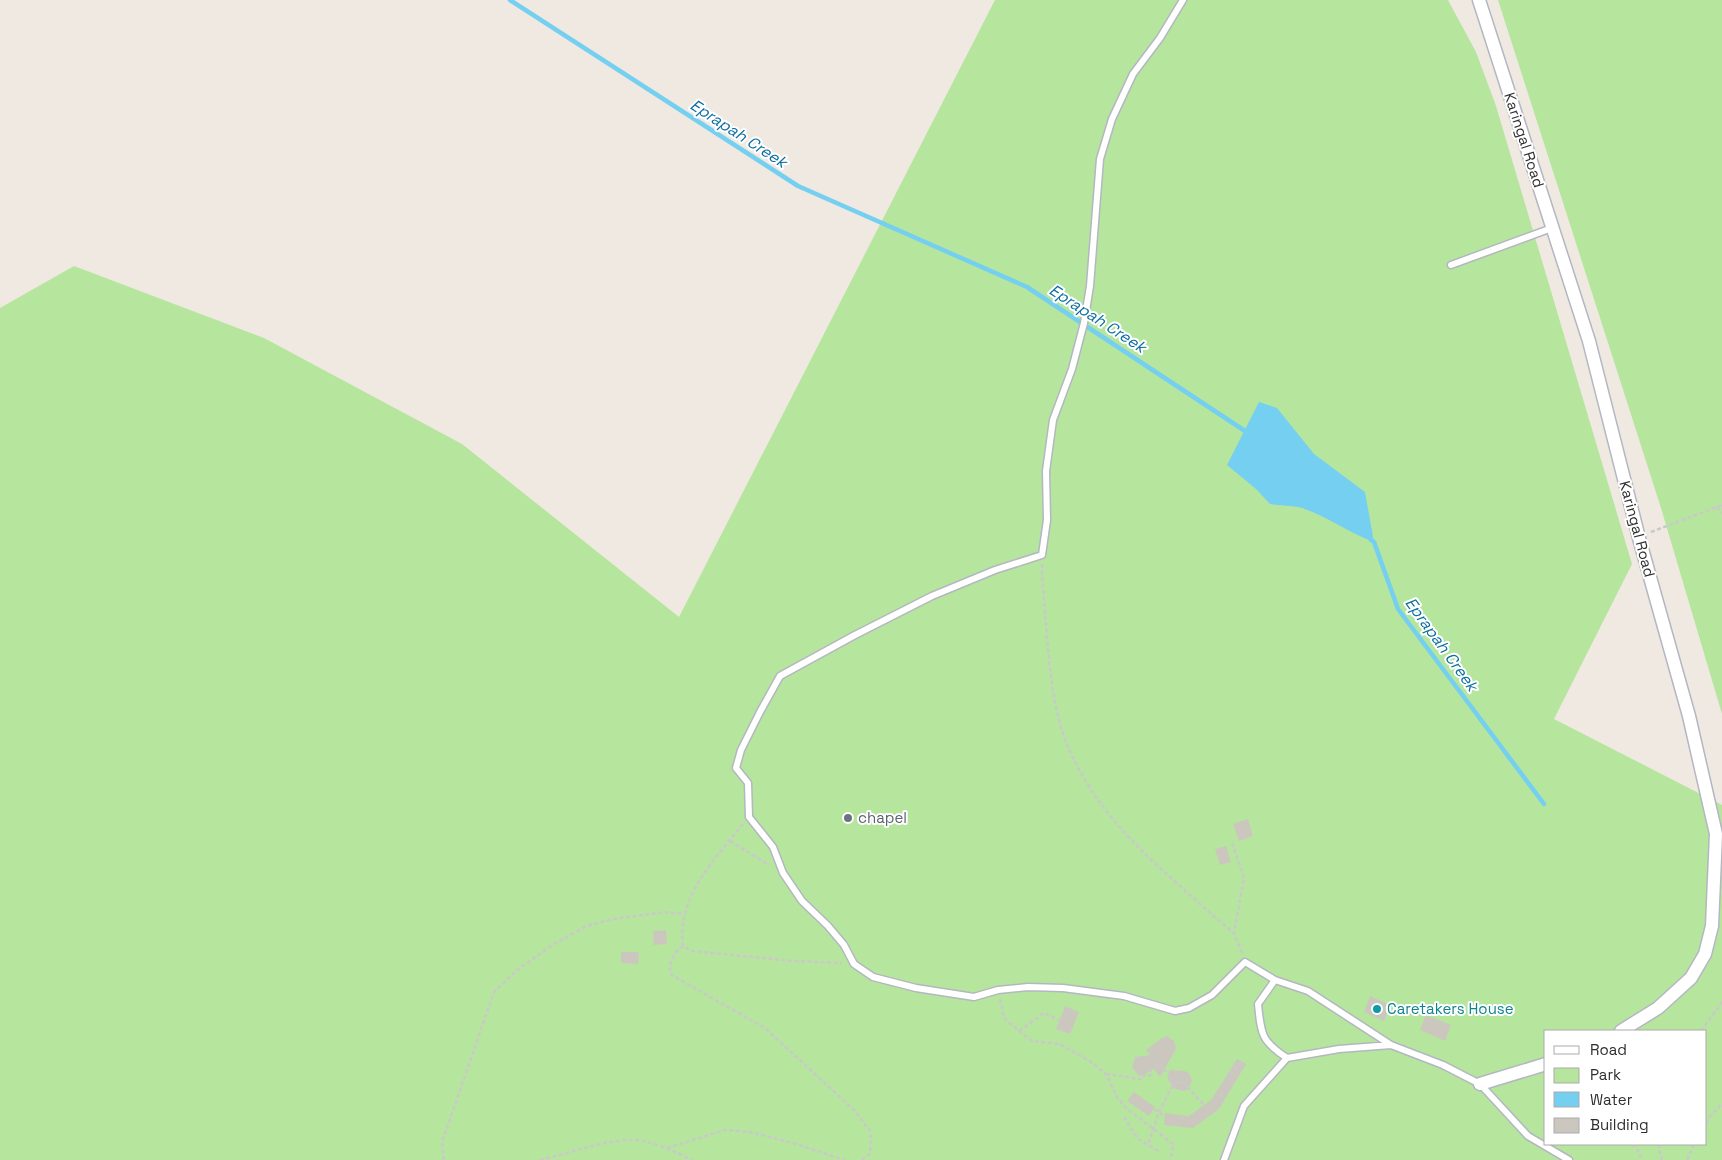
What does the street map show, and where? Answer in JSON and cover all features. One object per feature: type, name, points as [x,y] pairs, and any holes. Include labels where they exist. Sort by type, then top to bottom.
[{"type":"street","name":"Karingal Road","points":[[1479,0],[1589,341],[1638,538],[1690,716],[1716,834],[1712,926],[1705,954],[1691,978],[1672,996],[1658,1008],[1623,1030]]},
{"type":"street","points":[[1480,1084],[1544,1065]]},
{"type":"lane","points":[[1183,0],[1160,38],[1133,74],[1112,119],[1100,159],[1090,286],[1084,323],[1072,369],[1053,420],[1046,471],[1047,520],[1042,555],[995,570],[932,596],[780,676],[741,750],[736,768],[748,783],[749,817],[773,848],[783,874],[802,901],[828,926],[844,945],[854,964],[873,977],[916,988],[974,997],[998,990],[1028,987],[1063,988],[1124,996],[1175,1011],[1189,1008],[1212,995],[1245,962],[1275,980],[1308,991],[1391,1044],[1480,1084],[1528,1136],[1568,1160]]},
{"type":"lane","points":[[1451,264],[1552,228]]},
{"type":"lane","points":[[1275,980],[1258,1004],[1260,1031],[1272,1048],[1287,1058]]},
{"type":"lane","points":[[1224,1160],[1244,1106],[1287,1058],[1340,1049],[1391,1044]]},
{"type":"path","points":[[1638,538],[1722,505]]},
{"type":"path","points":[[1717,507],[1722,513]]},
{"type":"path","points":[[1042,555],[1042,582],[1049,665],[1064,734],[1074,760],[1094,796],[1117,826],[1206,910],[1234,933],[1245,962]]},
{"type":"path","points":[[683,946],[681,931],[684,914],[697,885],[749,817]]},
{"type":"path","points":[[730,841],[751,856],[783,874]]},
{"type":"path","points":[[1232,844],[1244,878],[1234,933]]},
{"type":"path","points":[[444,1160],[442,1142],[494,992],[525,964],[557,942],[587,926],[613,919],[665,912],[684,914]]},
{"type":"path","points":[[683,946],[692,951],[792,961],[854,964]]},
{"type":"path","points":[[683,946],[676,952],[670,962],[670,974],[765,1028],[854,1110],[871,1132],[870,1154],[861,1160]]},
{"type":"path","points":[[998,990],[1004,1018],[1019,1031],[1032,1041],[1060,1044],[1091,1062],[1106,1074],[1117,1097],[1126,1108],[1173,1144],[1171,1160]]},
{"type":"path","points":[[1702,1030],[1722,1002]]},
{"type":"path","points":[[1019,1031],[1044,1013],[1061,1021]]},
{"type":"path","points":[[1229,1074],[1243,1061]]},
{"type":"path","points":[[1106,1074],[1141,1079],[1141,1076],[1151,1075],[1151,1069],[1159,1063],[1171,1078],[1172,1087]]},
{"type":"path","points":[[1148,1145],[1159,1112],[1172,1087],[1182,1081],[1204,1105]]},
{"type":"path","points":[[1707,1121],[1722,1104]]},
{"type":"path","points":[[1154,1109],[1165,1116]]},
{"type":"path","points":[[1124,1117],[1138,1140],[1160,1152]]},
{"type":"path","points":[[667,1148],[725,1130],[750,1132],[784,1140],[844,1160]]},
{"type":"path","points":[[540,1160],[606,1143],[636,1140],[667,1148],[692,1160]]},
{"type":"path","points":[[1633,1145],[1640,1153],[1641,1160]]},
{"type":"path","points":[[1658,1145],[1662,1160]]},
{"type":"path","points":[[1687,1160],[1694,1145]]},
{"type":"green space","points":[[995,0],[1448,0],[1476,52],[1496,106],[1632,564],[1554,719],[1722,805],[1722,1160],[0,1160],[0,308],[74,266],[264,338],[462,444],[679,617]]},
{"type":"green space","points":[[1498,0],[1722,0],[1722,714],[1661,508]]},
{"type":"water","points":[[1259,402],[1277,408],[1314,454],[1365,492],[1374,542],[1302,508],[1270,504],[1256,489],[1227,465]]},
{"type":"building","points":[[1248,819],[1253,836],[1239,841],[1233,824]]},
{"type":"building","points":[[1226,846],[1231,862],[1220,865],[1215,849]]},
{"type":"building","points":[[666,930],[667,944],[654,945],[653,931]]},
{"type":"building","points":[[621,952],[639,952],[638,964],[621,963]]},
{"type":"building","name":"Caretakers House","points":[[1370,996],[1390,1005],[1384,1021],[1364,1012]]},
{"type":"building","points":[[1065,1006],[1079,1012],[1070,1034],[1056,1029]]},
{"type":"building","points":[[1426,1015],[1451,1025],[1445,1041],[1420,1030]]},
{"type":"building","points":[[1167,1036],[1174,1041],[1176,1049],[1160,1077],[1153,1068],[1146,1074],[1139,1076],[1132,1067],[1135,1057],[1150,1055],[1146,1050]]},
{"type":"building","points":[[1237,1059],[1246,1064],[1219,1109],[1193,1128],[1164,1125],[1165,1113],[1189,1116],[1211,1100]]},
{"type":"building","points":[[1169,1070],[1189,1073],[1192,1081],[1188,1089],[1184,1091],[1175,1089],[1168,1080]]},
{"type":"building","points":[[1134,1092],[1155,1107],[1149,1116],[1127,1101]]},
{"type":"waterway","name":"Eprapah Creek","points":[[510,0],[798,186],[1027,287],[1248,433]]},
{"type":"waterway","name":"Eprapah Creek","points":[[1371,540],[1374,542],[1398,609],[1544,804]]},
{"type":"place","name":"chapel","points":[[848,818]]},
{"type":"place","name":"Caretakers House","points":[[1377,1009]]}]
